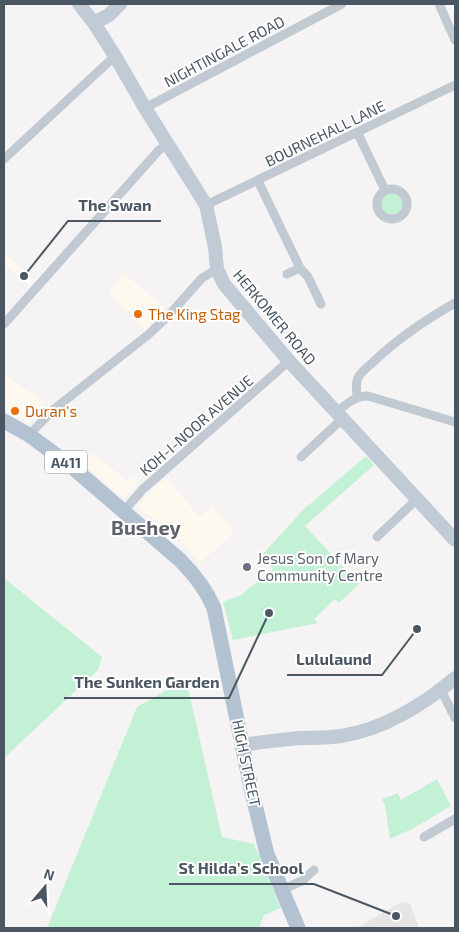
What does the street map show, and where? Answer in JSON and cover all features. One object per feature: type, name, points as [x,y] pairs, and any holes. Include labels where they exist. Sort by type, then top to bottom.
[{"type":"main road","name":"HIGH STREET","points":[[4,421],[29,435],[71,466],[180,560],[194,574],[209,596],[216,618],[267,854],[298,928]]},
{"type":"street","name":"HERKOMER ROAD","points":[[79,4],[94,23],[115,56],[145,108],[206,205],[215,248],[217,270],[224,284],[289,361],[455,540]]},
{"type":"street","points":[[94,23],[109,15],[120,4]]},
{"type":"street","name":"NIGHTINGALE ROAD","points":[[145,108],[342,4]]},
{"type":"street","points":[[439,4],[455,40]]},
{"type":"street","points":[[4,159],[115,56]]},
{"type":"street","name":"BOURNEHALL LANE","points":[[206,205],[358,134],[455,85]]},
{"type":"street","points":[[358,134],[385,190]]},
{"type":"street","points":[[4,323],[159,150],[168,144]]},
{"type":"street","points":[[258,181],[300,268],[308,277],[321,304]]},
{"type":"street","points":[[287,274],[300,268]]},
{"type":"street","points":[[29,435],[53,410],[149,334],[170,314],[202,278],[217,270]]},
{"type":"street","points":[[301,457],[357,397],[357,381],[362,373],[378,357],[434,315],[455,303]]},
{"type":"street","name":"KOH-I-NOOR AVENUE","points":[[123,512],[142,490],[289,361]]},
{"type":"street","points":[[357,397],[368,396],[455,422]]},
{"type":"street","points":[[377,536],[417,499]]},
{"type":"street","points":[[242,745],[341,736],[359,732],[381,724],[411,709],[441,690],[455,678]]},
{"type":"street","points":[[441,690],[455,718]]},
{"type":"street","points":[[424,837],[455,818]]},
{"type":"street","points":[[281,890],[302,881],[314,870]]},
{"type":"shaded area","points":[[4,253],[34,280],[29,286],[4,264]]},
{"type":"shaded area","points":[[125,274],[166,309],[145,329],[108,291]]},
{"type":"shaded area","points":[[4,373],[33,394],[46,408],[28,423],[4,410]]},
{"type":"shaded area","points":[[90,453],[105,462],[126,480],[132,476],[138,482],[125,499],[79,460]]},
{"type":"shaded area","points":[[166,478],[200,517],[212,506],[235,532],[200,563],[180,539],[138,507],[149,493]]},
{"type":"shaded area","points":[[402,902],[410,904],[419,928],[356,928]]},
{"type":"green space","points":[[388,192],[396,192],[403,199],[403,207],[396,214],[388,214],[381,207],[381,199]]},
{"type":"green space","points":[[366,456],[374,465],[305,526],[359,584],[339,603],[335,599],[314,619],[318,623],[233,640],[223,602],[241,595],[273,569],[262,555],[303,510]]},
{"type":"green space","points":[[4,578],[102,657],[98,670],[4,758]]},
{"type":"green space","points":[[186,679],[222,837],[254,844],[281,908],[264,915],[259,928],[47,928],[137,707]]},
{"type":"green space","points":[[437,779],[451,806],[412,829],[390,839],[385,805],[382,799],[398,793],[401,800]]},
{"type":"place","name":"The Swan","points":[[24,276]]},
{"type":"place","name":"The King Stag","points":[[138,314]]},
{"type":"place","name":"Duran's","points":[[15,411]]},
{"type":"place","name":"Jesus Son of Mary Community Centre","points":[[247,567]]},
{"type":"place","name":"The Sunken Garden","points":[[269,613]]},
{"type":"place","name":"Lululaund","points":[[417,629]]},
{"type":"place","name":"St Hilda's School","points":[[396,916]]},
{"type":"district","name":"Bushey","points":[[146,527]]}]
